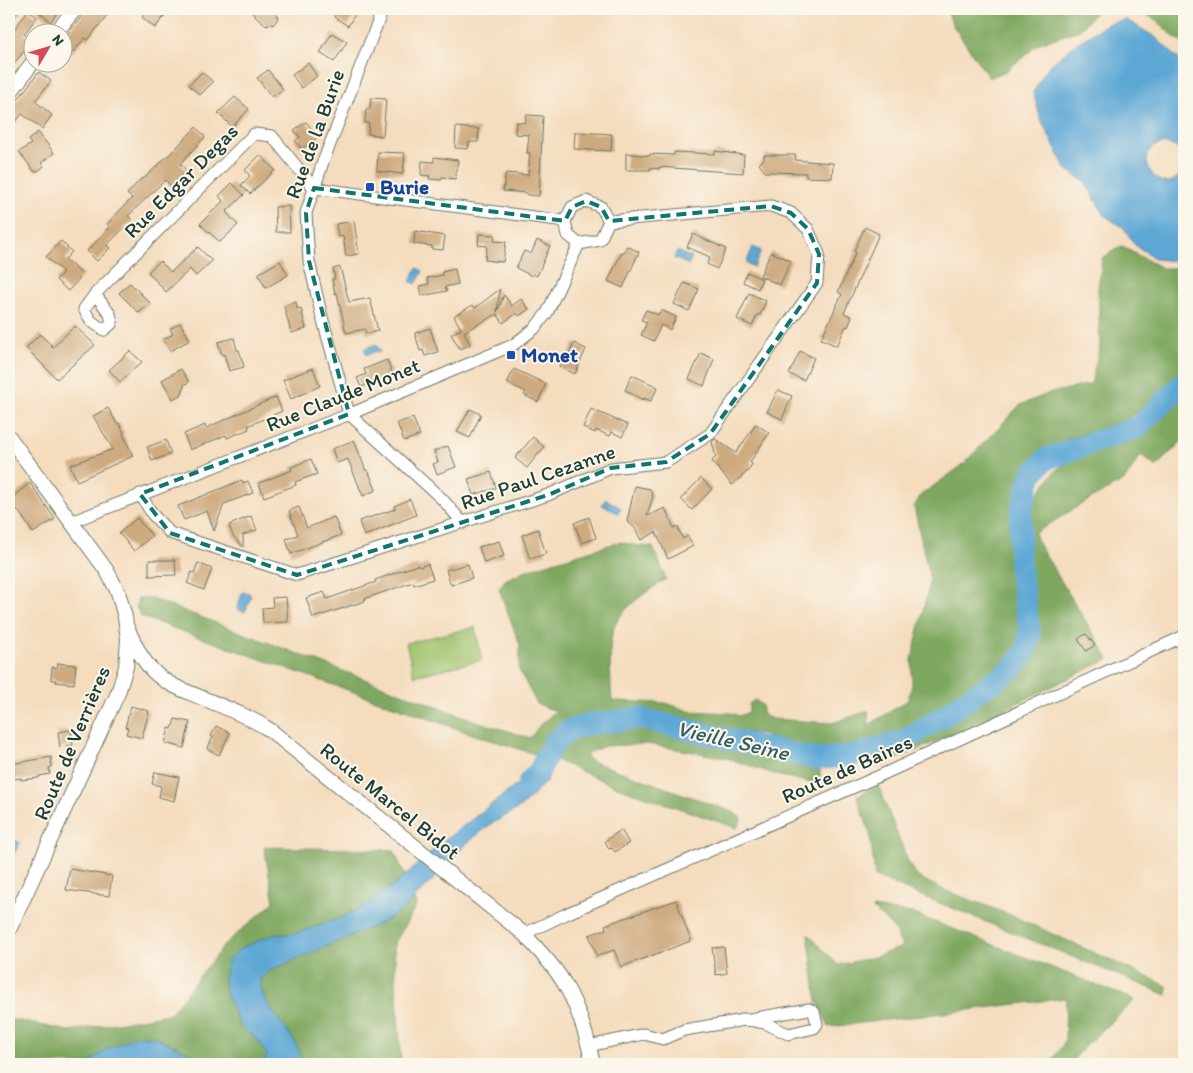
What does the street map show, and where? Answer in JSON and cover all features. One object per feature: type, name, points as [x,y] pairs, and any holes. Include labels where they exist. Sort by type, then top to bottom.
[{"type":"street","points":[[64,22],[75,9]]},
{"type":"street","name":"Rue de la Burie","points":[[349,414],[322,317],[309,261],[306,214],[323,162],[383,9]]},
{"type":"street","points":[[9,94],[26,72]]},
{"type":"street","name":"Rue Edgar Degas","points":[[95,294],[254,134],[272,136],[314,188]]},
{"type":"street","points":[[314,188],[565,221]]},
{"type":"street","points":[[586,201],[601,207],[609,221],[600,240],[579,244],[568,235],[565,221],[572,207],[586,201]]},
{"type":"street","name":"Rue Paul Cezanne","points":[[140,494],[152,515],[170,533],[297,575],[548,495],[611,468],[666,462],[710,434],[817,283],[819,254],[808,229],[792,213],[771,206],[609,221]]},
{"type":"street","name":"Rue Claude Monet","points":[[71,522],[349,414],[513,345],[534,329],[547,313],[579,244]]},
{"type":"street","points":[[349,414],[443,500],[463,523]]},
{"type":"street","name":"Route de Verrières","points":[[9,437],[107,572],[118,592],[128,629],[126,667],[118,693],[9,930]]},
{"type":"street","name":"Route Marcel Bidot","points":[[128,629],[138,652],[153,672],[163,680],[180,689],[240,713],[270,730],[524,934],[564,982],[577,1008],[593,1064]]},
{"type":"street","name":"Route de Baires","points":[[524,934],[877,777],[1184,636]]},
{"type":"street","points":[[589,1046],[644,1034],[663,1039],[684,1030],[743,1020],[809,1009],[814,1012],[817,1024],[814,1028],[788,1034],[765,1023],[743,1020]]},
{"type":"highlighted area","points":[[314,188],[565,221],[572,207],[586,201],[601,207],[609,221],[771,206],[791,213],[808,229],[819,254],[817,283],[710,434],[666,462],[611,468],[548,495],[297,575],[170,533],[140,494],[349,414],[309,261],[306,213]]},
{"type":"green space","points":[[947,9],[1098,9],[1080,30],[1040,43],[1006,71],[989,78],[952,24]]},
{"type":"green space","points":[[1136,9],[1184,10],[1184,43],[1175,38],[1156,20]]},
{"type":"green space","points":[[1121,246],[1162,268],[1184,268],[1184,372],[1151,402],[1126,420],[1068,439],[1045,452],[1026,470],[1014,522],[1013,567],[1027,633],[1022,652],[1007,667],[908,736],[883,744],[834,753],[802,752],[763,734],[714,728],[653,715],[603,715],[569,724],[553,733],[538,755],[472,734],[142,617],[138,610],[138,598],[150,598],[473,720],[530,738],[540,725],[556,711],[537,704],[519,670],[520,645],[499,589],[505,580],[524,571],[619,542],[653,547],[666,579],[628,607],[613,630],[610,655],[612,701],[666,703],[689,711],[731,713],[739,716],[749,712],[749,704],[755,700],[762,705],[762,714],[772,719],[832,723],[868,711],[869,725],[908,700],[912,685],[912,660],[930,580],[914,507],[921,495],[964,464],[1020,405],[1050,393],[1091,384],[1100,346],[1098,288],[1102,258]]},
{"type":"green space","points":[[1184,389],[1184,439],[1156,467],[1141,455],[1125,480],[1035,533],[1039,545],[1109,659],[949,736],[878,767],[858,759],[880,754],[913,741],[1013,676],[1031,654],[1035,632],[1026,570],[1026,516],[1037,495],[1056,470],[1085,451],[1124,444]]},
{"type":"green space","points":[[475,627],[482,660],[414,676],[406,643]]},
{"type":"green space","points":[[641,728],[726,745],[811,766],[820,769],[820,777],[812,783],[777,775],[727,758],[648,744],[605,746],[587,753],[587,758],[594,762],[733,812],[741,818],[737,828],[617,787],[556,760],[563,743],[574,735],[592,730]]},
{"type":"green space","points":[[878,785],[909,864],[918,877],[944,890],[1011,915],[1167,986],[1167,995],[875,877],[870,834],[857,796]]},
{"type":"green space","points":[[264,847],[394,850],[417,904],[394,945],[401,1064],[9,1064],[9,1019],[69,1031],[170,1014],[225,944],[274,902]]},
{"type":"green space","points":[[872,908],[912,913],[1135,1000],[1084,1047],[1070,1064],[1049,1064],[1065,1042],[1066,998],[829,1027],[817,1001],[808,934],[838,965],[875,957],[902,947],[895,930]]},
{"type":"water","points":[[9,9],[22,9],[9,26]]},
{"type":"water","points":[[1127,20],[1155,37],[1184,64],[1184,155],[1174,146],[1160,144],[1151,150],[1147,157],[1148,166],[1152,174],[1159,180],[1168,182],[1176,179],[1184,168],[1184,262],[1156,259],[1135,245],[1124,228],[1105,216],[1085,182],[1066,169],[1041,120],[1033,92],[1048,67],[1077,43],[1109,23]]},
{"type":"water","points":[[753,247],[761,251],[754,267],[746,263]]},
{"type":"water","points":[[677,251],[692,258],[689,265],[674,258]]},
{"type":"water","points":[[417,268],[423,271],[416,284],[410,281]]},
{"type":"water","points":[[376,344],[381,350],[380,352],[376,351],[367,355],[364,349]]},
{"type":"water","points":[[606,499],[621,508],[618,513],[602,505]]},
{"type":"water","points":[[244,592],[249,593],[251,597],[245,612],[237,609]]},
{"type":"water","points":[[538,755],[556,760],[546,782],[521,807],[491,824],[465,845],[452,861],[401,911],[381,923],[271,970],[260,979],[266,1001],[292,1037],[301,1058],[296,1064],[259,1064],[263,1062],[267,1055],[257,1040],[240,1025],[225,993],[224,979],[228,960],[241,948],[272,935],[297,933],[342,918],[364,906],[398,882],[441,843],[519,783],[528,773]]},
{"type":"water","points":[[9,836],[20,843],[9,864]]},
{"type":"water","points":[[135,1036],[155,1037],[214,1064],[162,1064],[145,1059],[126,1064],[88,1064],[107,1049]]},
{"type":"building","points":[[35,9],[61,9],[51,22]]},
{"type":"building","points":[[87,9],[101,9],[108,14],[88,40],[85,38],[73,52],[72,28]]},
{"type":"building","points":[[149,9],[170,9],[155,28],[142,17]]},
{"type":"building","points":[[248,9],[269,9],[279,17],[273,25],[270,23],[267,26]]},
{"type":"building","points":[[340,9],[358,9],[348,26],[334,17]]},
{"type":"building","points":[[28,10],[37,17],[33,22],[22,22],[22,54],[14,64],[9,59],[9,37]]},
{"type":"building","points":[[332,33],[347,42],[334,62],[320,53]]},
{"type":"building","points":[[308,63],[317,76],[302,88],[292,75]]},
{"type":"building","points":[[268,70],[283,89],[272,97],[257,78]]},
{"type":"building","points":[[39,72],[51,81],[35,101],[52,115],[42,129],[22,114],[9,130],[9,111]]},
{"type":"building","points":[[202,72],[213,82],[200,95],[189,85]]},
{"type":"building","points":[[235,97],[249,109],[232,127],[218,113]]},
{"type":"building","points":[[371,98],[386,99],[383,136],[368,134],[369,123],[365,123],[366,109],[370,109]]},
{"type":"building","points":[[526,115],[543,116],[539,196],[503,191],[506,173],[528,175],[530,153],[527,153],[529,135],[515,134],[516,122],[525,123]]},
{"type":"building","points":[[306,122],[318,137],[302,149],[295,141],[300,137],[294,130]]},
{"type":"building","points":[[196,127],[205,137],[180,164],[187,171],[171,186],[165,180],[128,216],[132,220],[107,245],[110,248],[97,261],[87,251],[110,227],[107,224],[132,198],[127,194]]},
{"type":"building","points":[[456,127],[479,129],[478,142],[469,142],[468,149],[455,148]]},
{"type":"building","points":[[38,132],[54,153],[41,163],[44,166],[38,171],[34,171],[19,152],[31,144],[28,140]]},
{"type":"building","points":[[575,132],[612,134],[611,151],[574,149]]},
{"type":"building","points":[[715,151],[744,155],[743,173],[659,167],[659,169],[650,168],[650,170],[626,170],[626,153],[650,156],[650,154],[674,155],[674,152],[715,154]]},
{"type":"building","points":[[378,152],[405,153],[403,174],[377,171]]},
{"type":"building","points":[[260,155],[275,170],[250,194],[241,185],[250,176],[245,170]]},
{"type":"building","points":[[764,155],[796,155],[795,160],[833,163],[832,178],[806,177],[806,173],[765,172],[759,164],[764,159]]},
{"type":"building","points":[[434,157],[458,160],[455,179],[442,177],[441,180],[429,179],[430,176],[421,175],[422,161],[434,162]]},
{"type":"building","points":[[232,183],[244,195],[226,212],[238,225],[220,242],[200,224],[223,201],[219,196]]},
{"type":"building","points":[[289,206],[290,232],[276,232],[275,207]]},
{"type":"building","points":[[354,221],[359,254],[346,256],[343,236],[338,237],[336,224]]},
{"type":"building","points":[[865,227],[879,234],[844,313],[852,317],[837,346],[821,339],[842,294],[838,292]]},
{"type":"building","points":[[415,231],[445,236],[443,250],[432,249],[432,246],[414,244]]},
{"type":"building","points":[[479,234],[495,235],[494,241],[506,242],[503,262],[485,260],[487,246],[478,245]]},
{"type":"building","points":[[693,234],[726,249],[717,269],[707,264],[710,257],[687,247]]},
{"type":"building","points":[[537,240],[550,246],[537,276],[533,274],[532,276],[516,268],[524,251],[531,254]]},
{"type":"building","points":[[61,241],[72,252],[65,259],[83,275],[68,291],[56,280],[63,272],[46,257]]},
{"type":"building","points":[[627,246],[639,252],[623,288],[608,281]]},
{"type":"building","points":[[198,247],[212,261],[196,276],[190,269],[166,292],[148,272],[160,261],[171,272]]},
{"type":"building","points":[[771,252],[791,261],[780,285],[760,276]]},
{"type":"building","points":[[280,261],[288,275],[266,288],[258,274]]},
{"type":"building","points":[[340,267],[349,302],[370,298],[378,331],[366,334],[365,329],[346,333],[332,279],[335,279],[333,269]]},
{"type":"building","points":[[455,269],[458,284],[445,287],[447,291],[422,296],[420,286],[429,284],[427,278],[443,275],[442,272]]},
{"type":"building","points":[[747,272],[762,279],[758,289],[743,282]]},
{"type":"building","points":[[130,283],[150,303],[139,313],[119,293]]},
{"type":"building","points":[[684,283],[699,289],[689,311],[674,304]]},
{"type":"building","points":[[500,289],[497,312],[504,295],[512,306],[521,299],[529,309],[519,316],[517,313],[503,323],[497,314],[464,332],[470,345],[460,349],[451,334],[461,329],[454,316],[473,305],[475,308]]},
{"type":"building","points":[[749,293],[766,301],[760,315],[758,314],[752,326],[737,319]]},
{"type":"building","points":[[296,302],[297,309],[301,308],[306,329],[291,333],[284,306]]},
{"type":"building","points":[[646,310],[658,315],[661,310],[676,317],[670,330],[661,325],[654,341],[641,335],[647,322],[641,320]]},
{"type":"building","points":[[180,323],[190,340],[170,351],[163,340],[173,334],[170,329]]},
{"type":"building","points":[[75,326],[95,345],[57,379],[26,348],[40,334],[53,347]]},
{"type":"building","points":[[430,328],[438,352],[425,356],[423,350],[420,351],[415,333]]},
{"type":"building","points":[[234,338],[244,367],[229,371],[218,342]]},
{"type":"building","points":[[574,343],[586,349],[575,374],[559,366],[564,355],[568,357]]},
{"type":"building","points":[[130,351],[142,362],[120,382],[109,370]]},
{"type":"building","points":[[800,351],[814,358],[804,380],[789,374]]},
{"type":"building","points":[[701,353],[714,359],[704,386],[689,379]]},
{"type":"building","points":[[387,360],[393,375],[361,387],[357,378],[366,374],[364,369]]},
{"type":"building","points":[[313,368],[320,386],[291,399],[283,380]]},
{"type":"building","points":[[181,369],[189,382],[184,385],[182,394],[173,399],[162,380]]},
{"type":"building","points":[[514,369],[546,384],[538,402],[524,395],[526,392],[507,383]]},
{"type":"building","points":[[632,375],[658,387],[651,401],[644,398],[643,400],[625,390]]},
{"type":"building","points":[[778,390],[792,396],[782,419],[767,412]]},
{"type":"building","points":[[276,397],[282,411],[248,426],[249,429],[227,438],[226,435],[190,450],[184,434],[205,425],[206,428]]},
{"type":"building","points":[[108,408],[117,424],[119,423],[133,456],[77,481],[70,465],[113,449],[93,416]]},
{"type":"building","points":[[470,409],[481,414],[470,438],[457,432]]},
{"type":"building","points":[[591,409],[628,425],[622,437],[612,432],[610,436],[596,430],[595,433],[583,427]]},
{"type":"building","points":[[413,418],[420,435],[404,441],[397,423]]},
{"type":"building","points":[[756,424],[769,433],[750,462],[752,464],[748,471],[732,485],[712,461],[716,457],[712,442],[715,439],[736,453]]},
{"type":"building","points":[[533,437],[544,447],[527,468],[515,458]]},
{"type":"building","points":[[166,440],[171,454],[152,461],[147,447]]},
{"type":"building","points":[[354,440],[366,471],[368,470],[376,490],[363,496],[348,459],[337,463],[332,449]]},
{"type":"building","points":[[448,446],[456,467],[437,474],[433,464],[438,462],[434,451]]},
{"type":"building","points":[[311,459],[317,474],[295,482],[296,485],[264,497],[259,483],[292,470],[291,467]]},
{"type":"building","points":[[491,472],[496,488],[473,495],[468,479]]},
{"type":"building","points":[[701,478],[712,489],[692,510],[681,499]]},
{"type":"building","points":[[242,480],[243,483],[248,481],[253,493],[224,504],[214,531],[207,511],[184,520],[178,506]]},
{"type":"building","points":[[30,483],[55,519],[33,533],[17,509],[9,516],[9,500]]},
{"type":"building","points":[[635,486],[650,489],[653,496],[647,516],[665,508],[674,528],[677,526],[683,539],[688,536],[693,546],[668,559],[656,532],[641,540],[635,528],[627,521]]},
{"type":"building","points":[[410,499],[416,515],[364,536],[359,521],[395,509],[394,506]]},
{"type":"building","points":[[299,507],[307,528],[334,517],[341,535],[291,554],[286,539],[298,535],[289,511]]},
{"type":"building","points":[[251,516],[257,530],[243,535],[243,547],[233,536],[229,525]]},
{"type":"building","points":[[589,517],[596,538],[582,543],[574,523]]},
{"type":"building","points":[[137,518],[152,536],[134,551],[119,533]]},
{"type":"building","points":[[538,529],[546,554],[530,559],[522,535]]},
{"type":"building","points":[[499,541],[504,556],[484,563],[479,547]]},
{"type":"building","points":[[149,560],[175,560],[176,575],[149,576]]},
{"type":"building","points":[[198,563],[212,569],[204,590],[187,583]]},
{"type":"building","points":[[428,564],[433,579],[414,585],[413,582],[364,599],[365,601],[313,618],[306,598],[324,592],[327,599],[409,568]]},
{"type":"building","points":[[468,564],[472,578],[451,585],[446,570]]},
{"type":"building","points":[[286,597],[288,622],[263,623],[262,608],[273,607],[272,598]]},
{"type":"building","points":[[1086,634],[1095,645],[1086,651],[1078,639]]},
{"type":"building","points":[[58,663],[76,665],[74,684],[51,680],[52,667],[57,668]]},
{"type":"building","points":[[131,706],[149,711],[142,738],[126,734],[128,728],[125,727]]},
{"type":"building","points":[[175,719],[190,722],[184,748],[165,743],[169,728],[172,729]]},
{"type":"building","points":[[216,726],[230,733],[219,755],[207,749]]},
{"type":"building","points":[[71,730],[73,745],[60,747],[58,732]]},
{"type":"building","points":[[51,757],[52,767],[49,768],[50,774],[39,776],[39,778],[14,779],[11,764]]},
{"type":"building","points":[[155,772],[179,777],[174,801],[159,797],[161,786],[152,784]]},
{"type":"building","points":[[621,830],[629,843],[615,852],[612,848],[609,849],[605,841]]},
{"type":"building","points":[[70,869],[112,876],[109,896],[66,890]]},
{"type":"building","points":[[676,900],[691,941],[621,967],[614,950],[597,956],[589,935],[606,929],[605,925]]},
{"type":"building","points":[[724,947],[727,973],[716,975],[712,948]]},
{"type":"waterway","name":"Vieille Seine","points":[[529,782],[539,771],[553,744],[569,730],[590,724],[638,718],[815,759],[851,756],[903,741],[945,715],[1013,668],[1027,649],[1030,632],[1019,564],[1021,512],[1031,475],[1046,459],[1138,427],[1184,382]]},
{"type":"place","name":"Burie","points":[[370,187]]},
{"type":"place","name":"Monet","points":[[511,355]]}]
